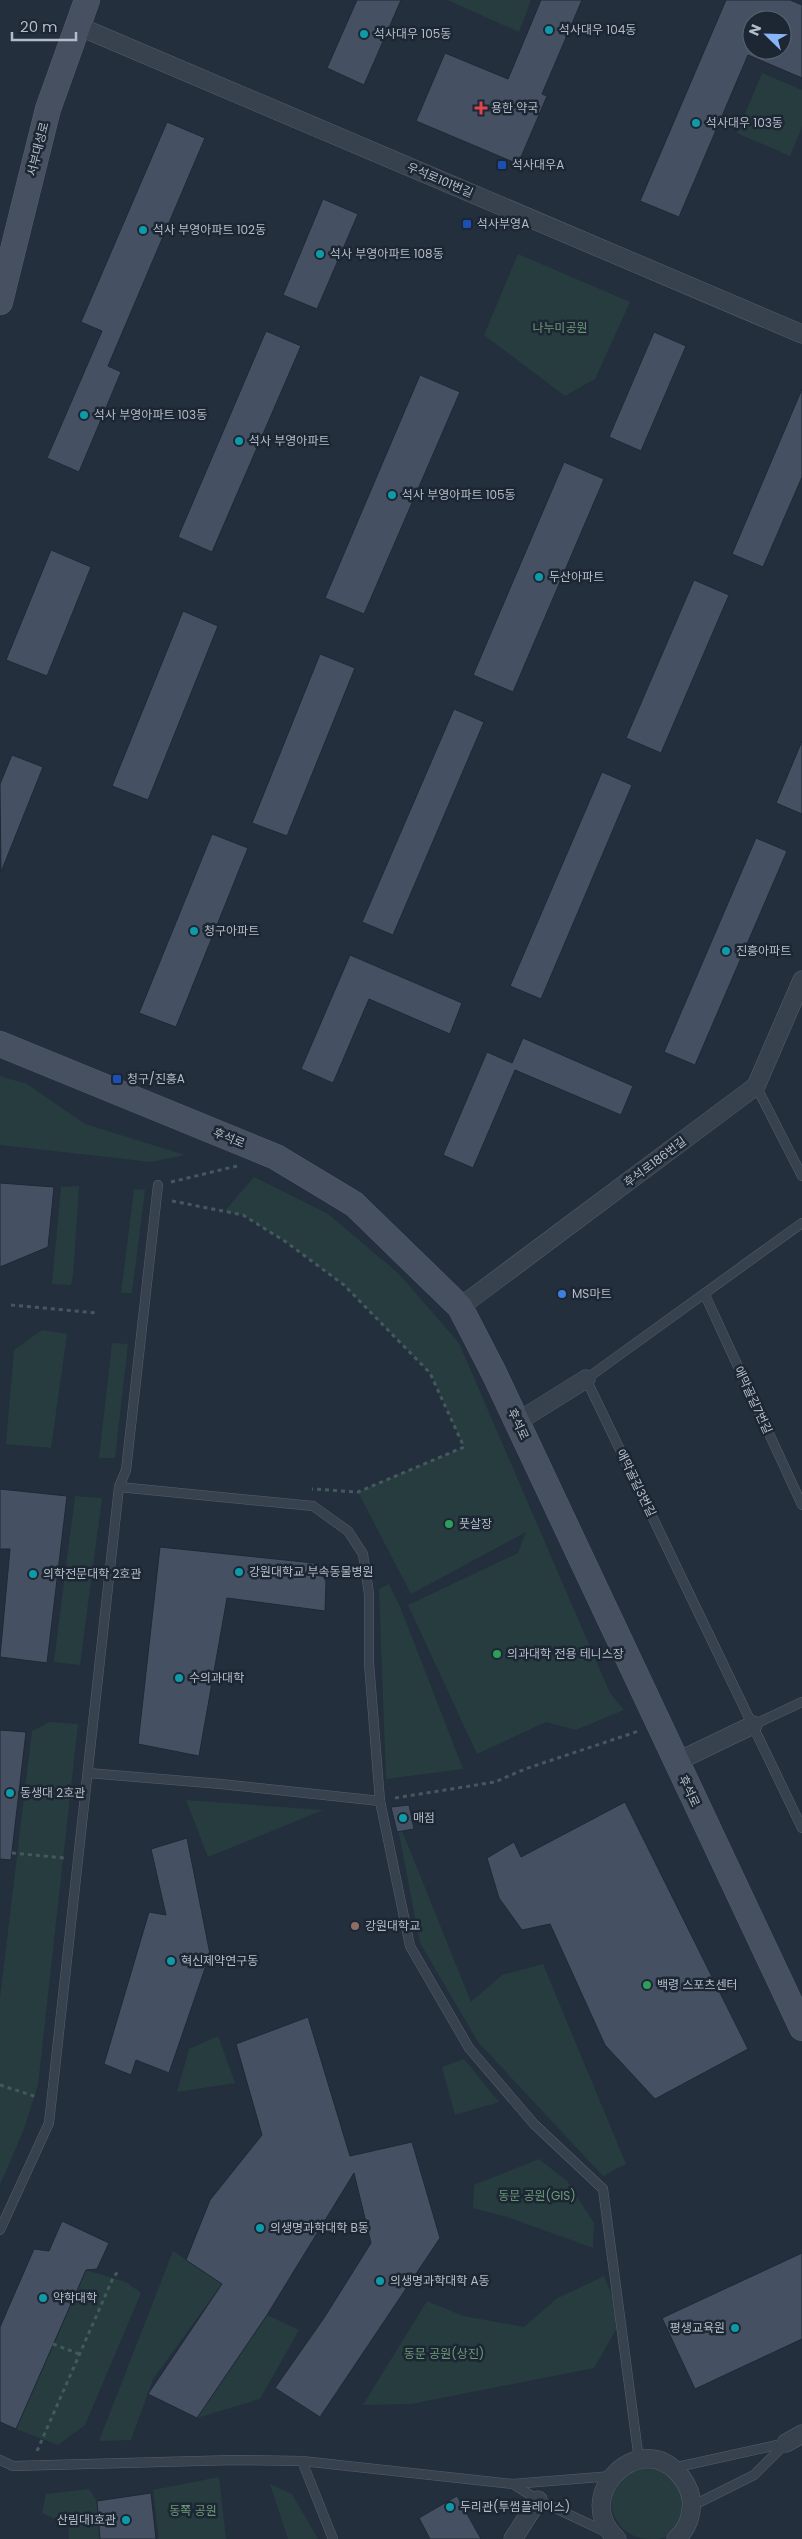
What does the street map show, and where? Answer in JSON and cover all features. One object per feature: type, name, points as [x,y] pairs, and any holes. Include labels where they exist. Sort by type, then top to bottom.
[{"type":"street","name":"서부대성로","points":[[0,302],[48,109],[87,0]]},
{"type":"street","name":"우석로101번길","points":[[78,26],[802,334]]},
{"type":"street","name":"후석로186번길","points":[[460,1307],[756,1086],[802,980]]},
{"type":"street","name":"후석로","points":[[0,1044],[276,1157],[354,1204],[460,1307],[517,1422],[802,2028]]},
{"type":"street","points":[[517,1422],[586,1379]]},
{"type":"street","points":[[676,1762],[753,1725]]},
{"type":"street","points":[[786,2443],[802,2434]]},
{"type":"street","points":[[614,2536],[604,2520],[601,2505],[604,2489],[612,2476],[624,2466],[639,2460],[651,2460],[673,2468],[682,2477],[690,2491],[692,2506],[689,2522],[676,2539]]},
{"type":"street","points":[[513,2539],[538,2500]]},
{"type":"lane","points":[[756,1086],[802,1176]]},
{"type":"lane","points":[[0,2230],[49,2123],[119,1487],[126,1470],[158,1185]]},
{"type":"lane","points":[[586,1379],[705,1295],[802,1223]]},
{"type":"lane","name":"애막골길7번길","points":[[705,1295],[802,1505]]},
{"type":"lane","name":"애막골길3번길","points":[[586,1379],[802,1828]]},
{"type":"lane","points":[[119,1487],[313,1506],[348,1531],[363,1554],[369,1594],[369,1663],[380,1801],[410,1946],[469,2048],[534,2124],[603,2188],[639,2460]]},
{"type":"lane","points":[[753,1725],[802,1702]]},
{"type":"lane","points":[[88,1773],[221,1784],[380,1801]]},
{"type":"lane","points":[[673,2468],[786,2443]]},
{"type":"lane","points":[[692,2506],[754,2475],[786,2443]]},
{"type":"lane","points":[[0,2460],[13,2466],[235,2460],[302,2462],[513,2484],[612,2476]]},
{"type":"lane","points":[[302,2462],[333,2539]]},
{"type":"lane","points":[[513,2484],[538,2500],[614,2536]]},
{"type":"path","points":[[158,1185],[240,1166]]},
{"type":"path","points":[[170,1210],[172,1200],[243,1216],[286,1242],[344,1285],[430,1373],[464,1448],[358,1492],[309,1488]]},
{"type":"path","points":[[11,1304],[97,1313]]},
{"type":"path","points":[[380,1801],[496,1782],[525,1769],[627,1736]]},
{"type":"path","points":[[12,1853],[78,1860]]},
{"type":"path","points":[[0,2085],[52,2102]]},
{"type":"path","points":[[33,2466],[42,2438],[113,2278],[119,2270]]},
{"type":"path","points":[[53,2344],[79,2354]]},
{"type":"green space","points":[[447,0],[531,0],[519,32]]},
{"type":"green space","points":[[762,73],[802,90],[802,127],[790,156],[737,133]]},
{"type":"green space","name":"나누미공원","points":[[518,254],[630,302],[595,379],[565,396],[484,335]]},
{"type":"green space","points":[[0,1076],[27,1084],[85,1124],[185,1155],[151,1162],[0,1145]]},
{"type":"green space","points":[[254,1177],[328,1214],[398,1273],[459,1343],[610,1693],[624,1710],[576,1730],[546,1722],[477,1754],[408,1605],[518,1553],[526,1532],[411,1594],[358,1492],[464,1447],[430,1373],[344,1285],[286,1242],[243,1215],[225,1211]]},
{"type":"green space","points":[[79,1186],[71,1285],[52,1284],[61,1187]]},
{"type":"green space","points":[[134,1189],[145,1190],[132,1293],[121,1293]]},
{"type":"green space","points":[[42,1330],[67,1334],[51,1448],[6,1444],[14,1350]]},
{"type":"green space","points":[[112,1343],[128,1344],[115,1458],[99,1458]]},
{"type":"green space","points":[[75,1496],[102,1498],[80,1665],[54,1662]]},
{"type":"green space","points":[[389,1584],[401,1609],[463,1769],[386,1779],[379,1589]]},
{"type":"green space","points":[[50,1722],[78,1724],[38,2085],[24,2129],[0,2185],[0,1998],[32,1731]]},
{"type":"green space","points":[[186,1800],[323,1810],[208,1857]]},
{"type":"green space","points":[[395,1813],[471,2002],[502,1975],[543,1964],[626,2164],[603,2176],[478,2042],[420,1943]]},
{"type":"green space","points":[[218,2036],[235,2083],[177,2092],[189,2049]]},
{"type":"green space","points":[[464,2059],[499,2102],[455,2115],[442,2067]]},
{"type":"green space","name":"동문 공원(GIS)","points":[[539,2159],[567,2181],[594,2223],[593,2248],[510,2218],[473,2208],[474,2185]]},
{"type":"green space","points":[[173,2251],[222,2284],[153,2379],[131,2440],[99,2441]]},
{"type":"green space","points":[[86,2270],[126,2282],[141,2293],[85,2425],[58,2445],[16,2429]]},
{"type":"green space","name":"동문 공원(상진)","points":[[604,2276],[622,2319],[594,2368],[411,2404],[363,2405],[427,2301],[463,2316],[524,2327],[556,2299]]},
{"type":"green space","points":[[267,2315],[299,2330],[260,2399],[197,2418]]},
{"type":"green space","points":[[651,2465],[675,2475],[686,2511],[674,2531],[659,2539],[636,2537],[625,2531],[613,2511],[611,2500],[619,2479],[631,2471]]},
{"type":"green space","name":"동쪽 공원","points":[[219,2477],[226,2539],[159,2539],[153,2490]]},
{"type":"green space","points":[[270,2484],[292,2494],[318,2539],[288,2539]]},
{"type":"green space","points":[[89,2489],[97,2501],[100,2539],[69,2539],[68,2525],[42,2513],[46,2494]]},
{"type":"building","name":"석사대우 105동","points":[[357,0],[401,0],[364,85],[327,68]]},
{"type":"building","name":"용한 약국","points":[[541,0],[582,0],[542,94],[547,96],[518,164],[416,121],[445,53],[508,79]]},
{"type":"building","name":"석사대우 103동","points":[[726,0],[790,0],[802,5],[802,78],[760,60],[792,60],[792,10],[742,10],[742,60],[746,60],[679,217],[640,201]]},
{"type":"building","name":"석사 부영아파트 102동","points":[[167,122],[205,138],[108,366],[121,372],[79,472],[47,458],[102,331],[81,322]]},
{"type":"building","name":"석사 부영아파트 108동","points":[[323,199],[358,214],[317,309],[283,295]]},
{"type":"building","name":"석사 부영아파트","points":[[266,331],[301,346],[212,552],[178,537]]},
{"type":"building","points":[[654,332],[686,346],[641,451],[609,437]]},
{"type":"building","name":"석사 부영아파트 105동","points":[[420,375],[460,392],[364,614],[325,598]]},
{"type":"building","points":[[802,389],[802,477],[763,567],[732,554]]},
{"type":"building","name":"두산아파트","points":[[564,462],[604,479],[513,692],[473,675]]},
{"type":"building","points":[[51,550],[91,567],[47,676],[6,660]]},
{"type":"building","points":[[694,580],[729,595],[661,753],[626,738]]},
{"type":"building","points":[[183,611],[218,626],[148,800],[112,786]]},
{"type":"building","points":[[320,654],[355,668],[287,836],[252,823]]},
{"type":"building","points":[[454,709],[484,722],[393,935],[362,922]]},
{"type":"building","points":[[802,741],[802,814],[776,803]]},
{"type":"building","points":[[12,755],[43,767],[1,872],[0,784]]},
{"type":"building","points":[[602,772],[632,785],[541,999],[510,986]]},
{"type":"building","name":"청구아파트","points":[[212,834],[248,848],[176,1027],[139,1013]]},
{"type":"building","name":"진흥아파트","points":[[756,838],[787,851],[695,1065],[664,1052]]},
{"type":"building","points":[[350,955],[462,1003],[450,1034],[369,999],[333,1083],[301,1069]]},
{"type":"building","points":[[523,1038],[633,1086],[621,1115],[515,1070],[473,1168],[443,1155],[487,1052],[512,1063]]},
{"type":"building","points":[[0,1183],[54,1187],[48,1247],[0,1267]]},
{"type":"building","name":"의학전문대학 2호관","points":[[0,1489],[67,1496],[47,1663],[0,1657],[10,1549],[0,1549]]},
{"type":"building","points":[[160,1547],[314,1563],[326,1581],[325,1611],[227,1598],[199,1756],[138,1744]]},
{"type":"building","name":"동생대 2호관","points":[[0,1730],[26,1732],[11,1860],[0,1859]]},
{"type":"building","name":"백령 스포츠센터","points":[[625,1802],[748,2049],[655,2099],[605,2045],[550,1924],[522,1930],[499,1898],[487,1858],[514,1842],[521,1857]]},
{"type":"building","name":"매점","points":[[409,1805],[414,1829],[397,1832],[391,1807]]},
{"type":"building","name":"혁신제약연구동","points":[[187,1838],[210,1954],[169,2073],[136,2060],[131,2075],[104,2064],[149,1912],[166,1915],[151,1849]]},
{"type":"building","name":"의생명과학대학 B동","points":[[308,2017],[350,2156],[412,2142],[440,2238],[320,2417],[275,2388],[324,2318],[371,2243],[354,2173],[267,2315],[197,2418],[148,2394],[222,2284],[186,2260],[210,2200],[262,2135],[236,2044]]},
{"type":"building","name":"약학대학","points":[[62,2221],[109,2243],[97,2269],[86,2270],[16,2429],[0,2422],[0,2327],[34,2249],[49,2251]]},
{"type":"building","name":"평생교육원","points":[[802,2253],[802,2339],[695,2389],[662,2318]]},
{"type":"building","name":"산림대1호관","points":[[151,2493],[156,2539],[100,2539],[97,2501]]},
{"type":"building","name":"두리관(투썸플레이스)","points":[[457,2496],[481,2539],[430,2539],[419,2518]]},
{"type":"place","name":"석사대우 104동","points":[[549,30]]},
{"type":"place","name":"석사대우 105동","points":[[364,34]]},
{"type":"place","name":"용한 약국","points":[[481,108]]},
{"type":"place","name":"석사대우 103동","points":[[696,123]]},
{"type":"place","name":"석사대우A","points":[[502,165]]},
{"type":"place","name":"석사부영A","points":[[467,224]]},
{"type":"place","name":"석사 부영아파트 102동","points":[[143,230]]},
{"type":"place","name":"석사 부영아파트 108동","points":[[320,254]]},
{"type":"place","name":"석사 부영아파트 103동","points":[[84,415]]},
{"type":"place","name":"석사 부영아파트","points":[[239,441]]},
{"type":"place","name":"석사 부영아파트 105동","points":[[392,495]]},
{"type":"place","name":"두산아파트","points":[[539,577]]},
{"type":"place","name":"청구아파트","points":[[194,931]]},
{"type":"place","name":"진흥아파트","points":[[726,951]]},
{"type":"place","name":"청구/진흥A","points":[[117,1079]]},
{"type":"place","name":"MS마트","points":[[562,1294]]},
{"type":"place","name":"풋살장","points":[[449,1524]]},
{"type":"place","name":"강원대학교 부속동물병원","points":[[239,1572]]},
{"type":"place","name":"의학전문대학 2호관","points":[[33,1574]]},
{"type":"place","name":"의과대학 전용 테니스장","points":[[497,1654]]},
{"type":"place","name":"수의과대학","points":[[179,1678]]},
{"type":"place","name":"동생대 2호관","points":[[10,1793]]},
{"type":"place","name":"매점","points":[[403,1818]]},
{"type":"place","name":"강원대학교","points":[[355,1926]]},
{"type":"place","name":"혁신제약연구동","points":[[171,1961]]},
{"type":"place","name":"백령 스포츠센터","points":[[647,1985]]},
{"type":"place","name":"의생명과학대학 B동","points":[[260,2228]]},
{"type":"place","name":"의생명과학대학 A동","points":[[380,2281]]},
{"type":"place","name":"약학대학","points":[[43,2298]]},
{"type":"place","name":"평생교육원","points":[[735,2328]]},
{"type":"place","name":"두리관(투썸플레이스)","points":[[450,2507]]},
{"type":"place","name":"산림대1호관","points":[[126,2520]]}]
